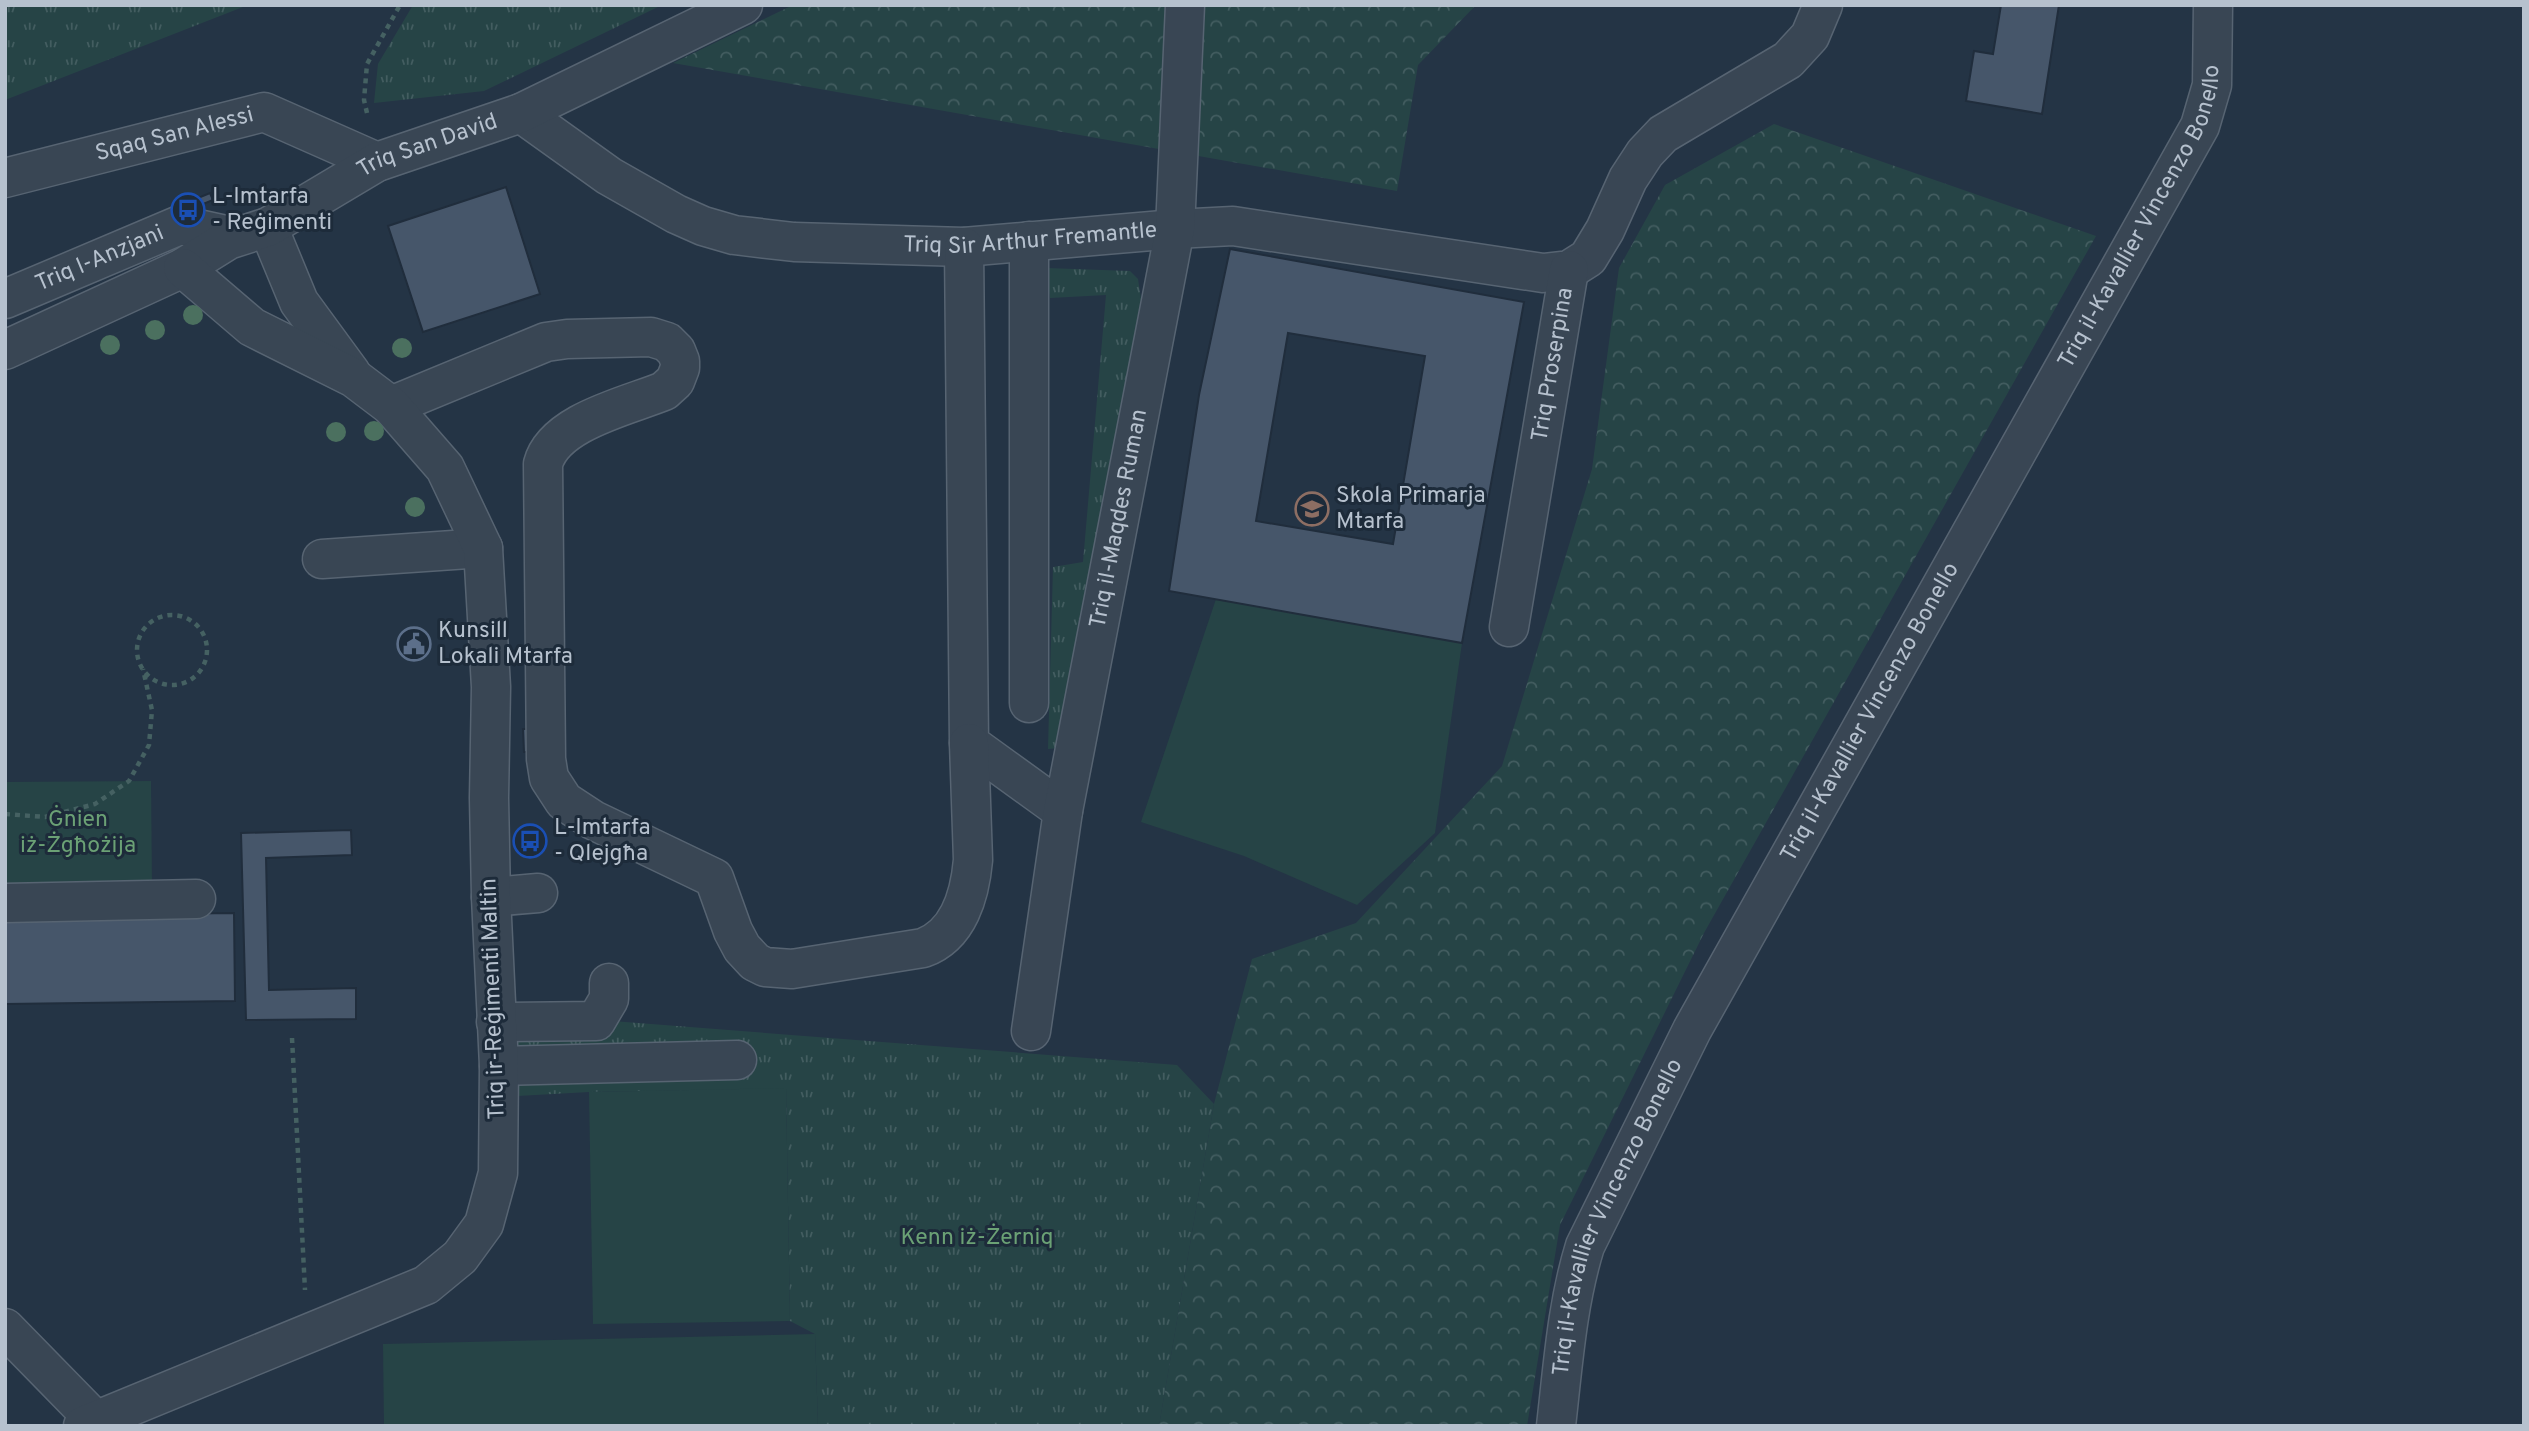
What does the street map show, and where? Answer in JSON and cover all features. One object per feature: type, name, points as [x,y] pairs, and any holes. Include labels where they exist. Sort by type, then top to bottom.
[{"type":"street","name":"Triq San David","points":[[5,350],[183,268],[377,162],[521,113],[743,5]]},
{"type":"street","name":"Triq il-Maqdes Ruman","points":[[1031,1031],[1063,811],[1175,229],[1185,5]]},
{"type":"street","name":"Triq Proserpina","points":[[1509,627],[1569,270],[1588,258],[1605,230],[1629,179],[1645,153],[1662,134],[1788,60],[1810,36],[1823,5]]},
{"type":"street","name":"Triq il-Kavallier Vincenzo Bonello","points":[[1556,1426],[1569,1312],[1585,1246],[1692,1030],[2200,126],[2212,85],[2214,10]]},
{"type":"street","name":"Sqaq San Alessi","points":[[5,178],[264,113],[377,162]]},
{"type":"street","name":"Triq Sir Arthur Fremantle","points":[[521,113],[609,176],[676,214],[718,231],[794,242],[964,247],[1233,226],[1543,273],[1569,270]]},
{"type":"street","name":"Triq l-Anzjani","points":[[5,299],[180,225],[252,232]]},
{"type":"street","name":"Triq ir-Reġimenti Maltin","points":[[252,232],[354,378]]},
{"type":"street","points":[[1029,241],[1029,703]]},
{"type":"street","points":[[391,406],[546,342],[651,337],[673,346],[680,360],[678,375],[671,386],[583,422],[561,435],[545,454],[543,464],[549,778],[564,801],[593,820],[714,878],[742,948],[755,962],[765,967],[793,969],[923,948],[932,945],[953,926],[967,897],[972,878],[964,247]]},
{"type":"street","name":"Triq ir-Reġimenti Maltin","points":[[89,1423],[426,1285],[460,1257],[484,1224],[498,1173],[499,1066],[489,798],[491,687],[484,548],[445,468],[391,406],[354,378],[252,327],[183,268]]},
{"type":"street","points":[[322,559],[484,548]]},
{"type":"street","points":[[969,743],[1063,811]]},
{"type":"street","points":[[491,897],[538,893]]},
{"type":"street","points":[[5,903],[196,899]]},
{"type":"street","points":[[496,1022],[596,1021],[608,999],[609,983]]},
{"type":"street","points":[[499,1066],[737,1060]]},
{"type":"street","points":[[5,1328],[89,1423]]},
{"type":"path","points":[[364,100],[367,64],[400,5]]},
{"type":"path","points":[[5,814],[46,817],[96,803],[129,781],[149,745],[152,710],[136,646],[140,635],[147,625],[169,614],[192,621],[200,628],[207,649],[205,660],[192,678],[171,685],[160,682],[143,669]]},
{"type":"path","points":[[292,1038],[306,1303],[326,1325]]},
{"type":"green space","points":[[5,5],[248,5],[5,100]]},
{"type":"green space","points":[[413,5],[662,5],[484,91],[374,103],[378,64]]},
{"type":"green space","points":[[793,5],[1476,5],[1418,65],[1397,191],[673,63]]},
{"type":"green space","points":[[1774,124],[2096,236],[1704,933],[1560,1225],[1527,1426],[1159,1426],[1214,1104],[1252,959],[1356,923],[1502,766],[1592,469],[1619,268],[1665,185]]},
{"type":"green space","points":[[1046,268],[1130,271],[1138,279],[1141,299],[1059,748],[1048,749],[1053,567],[1083,562],[1106,295],[1050,298]]},
{"type":"green space","points":[[1216,599],[1462,643],[1435,833],[1357,905],[1244,856],[1141,822]]},
{"type":"green space","name":"Ġnien iż-Żgħożija","points":[[151,781],[152,886],[5,887],[5,782]]},
{"type":"green space","name":"Kenn iż-Żerniq","points":[[509,1013],[1177,1065],[1214,1104],[1159,1426],[818,1426],[815,1334],[790,1321],[786,1089],[589,1092],[517,1096]]},
{"type":"green space","points":[[786,1088],[790,1321],[593,1324],[589,1092]]},
{"type":"green space","points":[[815,1334],[818,1426],[384,1426],[383,1344]]},
{"type":"building","points":[[2001,5],[2059,5],[2042,114],[1966,101],[1974,51],[1993,54]]},
{"type":"building","points":[[506,187],[540,294],[423,332],[388,226]]},
{"type":"building","points":[[210,193],[213,200],[196,207],[193,200]]},
{"type":"building","points":[[1230,249],[1524,302],[1462,643],[1169,591],[1199,395]],"holes":[[[1288,333],[1425,356],[1393,544],[1256,521]]]},
{"type":"building","points":[[523,729],[531,729],[531,752],[524,752]]},
{"type":"building","points":[[351,830],[352,855],[266,858],[269,990],[356,988],[356,1019],[246,1020],[241,833]]},
{"type":"building","points":[[234,913],[235,1001],[5,1004],[5,916]]},
{"type":"place","name":"L-Imtarfa - Reġimenti","points":[[188,210]]},
{"type":"place","name":"Skola Primarja Mtarfa","points":[[1312,509]]},
{"type":"place","name":"Kunsill Lokali Mtarfa","points":[[414,644]]},
{"type":"place","name":"L-Imtarfa - Qlejgħa","points":[[530,841]]}]
